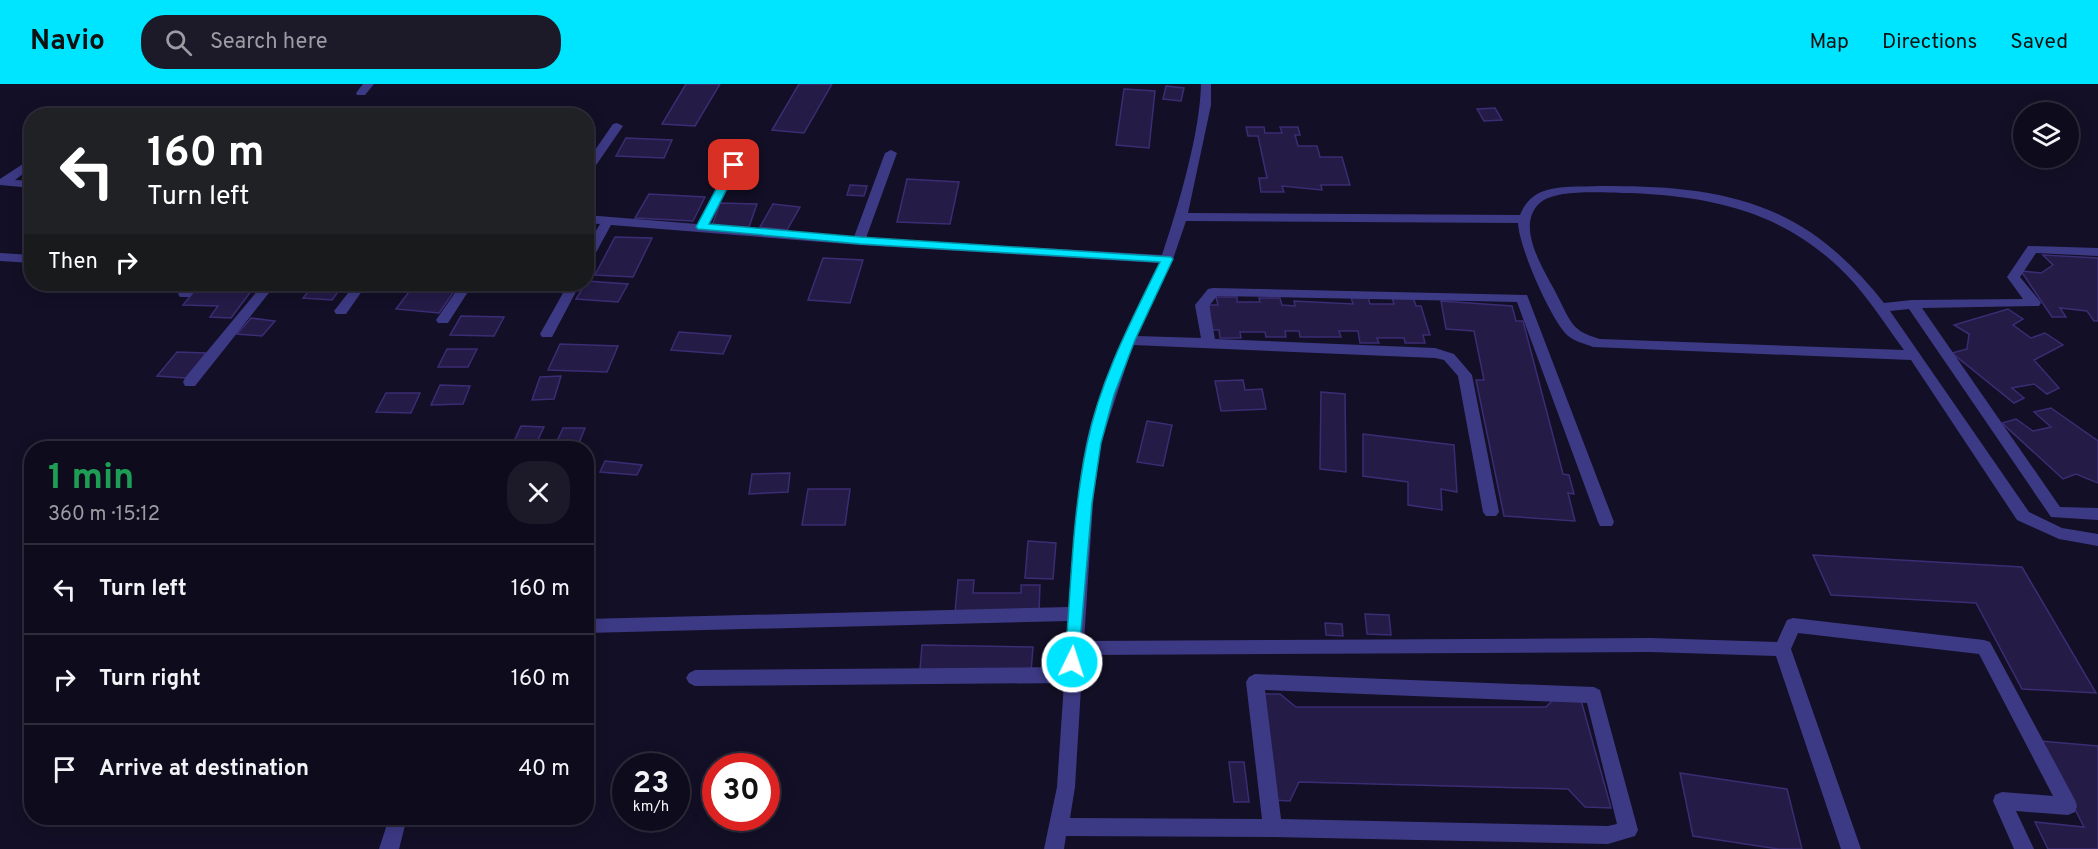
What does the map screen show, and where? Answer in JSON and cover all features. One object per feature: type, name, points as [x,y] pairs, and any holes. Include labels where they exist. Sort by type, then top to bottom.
[{"type":"street","points":[[1054,849],[1066,787],[1073,648],[1085,503],[1094,443],[1107,395],[1128,340],[1167,259],[1181,217],[1206,105],[1206,84]]},
{"type":"street","points":[[594,160],[617,126]]},
{"type":"street","points":[[702,227],[745,144]]},
{"type":"street","points":[[860,241],[891,153]]},
{"type":"street","points":[[2,182],[24,167]]},
{"type":"street","points":[[2,182],[24,184]]},
{"type":"street","points":[[1517,219],[1539,196],[1560,192],[1663,190],[1702,193],[1725,199],[1749,206],[1794,228],[1819,245],[1857,279],[1915,355],[2023,516],[2049,532],[2079,540],[2098,540]]},
{"type":"street","points":[[1181,217],[1517,219]]},
{"type":"street","points":[[594,219],[860,241],[1167,259]]},
{"type":"street","points":[[1517,219],[1530,254],[1562,317],[1573,333],[1598,344],[1915,355]]},
{"type":"street","points":[[594,246],[608,220]]},
{"type":"street","points":[[1879,308],[1912,304],[2034,303],[2013,278],[2032,249],[2098,252]]},
{"type":"street","points":[[0,257],[24,258]]},
{"type":"street","points":[[190,382],[264,291]]},
{"type":"street","points":[[341,311],[356,291]]},
{"type":"street","points":[[443,320],[462,291]]},
{"type":"street","points":[[548,334],[570,291]]},
{"type":"street","points":[[1209,343],[1202,305],[1213,292],[1522,298],[1606,522]]},
{"type":"street","points":[[1912,304],[2056,513],[2098,514]]},
{"type":"street","points":[[1128,340],[1435,353],[1449,357],[1465,375],[1491,512]]},
{"type":"street","points":[[594,626],[1076,614]]},
{"type":"street","points":[[1851,849],[1782,649],[1793,625],[1984,647],[2068,806],[2002,801],[2024,849]]},
{"type":"street","points":[[1073,648],[1652,645],[1782,649]]},
{"type":"street","points":[[695,678],[1072,675]]},
{"type":"street","points":[[1060,827],[1273,828],[1608,835],[1628,830],[1594,695],[1255,682],[1273,828]]},
{"type":"street","points":[[389,849],[396,825]]},
{"type":"building","points":[[686,84],[720,84],[695,126],[662,124]]},
{"type":"building","points":[[799,84],[832,84],[804,133],[772,130]]},
{"type":"building","points":[[1166,86],[1184,88],[1181,101],[1163,99]]},
{"type":"building","points":[[1124,89],[1155,91],[1149,148],[1116,145]]},
{"type":"building","points":[[1495,108],[1502,120],[1484,121],[1477,109]]},
{"type":"building","points":[[1246,127],[1264,127],[1265,133],[1282,133],[1280,127],[1298,127],[1300,135],[1295,135],[1298,146],[1317,146],[1320,157],[1342,157],[1350,185],[1321,185],[1322,190],[1282,186],[1284,192],[1261,192],[1259,178],[1267,178],[1258,136],[1248,136]]},
{"type":"building","points":[[626,138],[672,140],[664,158],[616,156]]},
{"type":"building","points":[[907,179],[959,182],[950,224],[897,222]]},
{"type":"building","points":[[850,185],[867,186],[864,196],[847,195]]},
{"type":"building","points":[[649,194],[705,197],[693,221],[635,218]]},
{"type":"building","points":[[720,203],[757,204],[749,227],[712,226]]},
{"type":"building","points":[[773,204],[800,207],[787,230],[760,227]]},
{"type":"building","points":[[615,237],[652,238],[633,277],[595,275]]},
{"type":"building","points":[[2043,255],[2098,258],[2098,321],[2094,321],[2087,311],[2060,308],[2066,317],[2052,317],[2021,271],[2041,273],[2053,265]]},
{"type":"building","points":[[823,258],[863,260],[850,303],[808,300]]},
{"type":"building","points":[[594,282],[628,284],[618,302],[576,299],[581,291],[594,291]]},
{"type":"building","points":[[194,291],[251,291],[231,318],[210,317],[218,306],[183,305]]},
{"type":"building","points":[[308,291],[339,291],[332,300],[303,298]]},
{"type":"building","points":[[410,291],[454,291],[439,313],[396,309]]},
{"type":"building","points":[[1216,297],[1237,297],[1237,302],[1260,302],[1259,298],[1280,298],[1282,305],[1295,306],[1294,301],[1353,304],[1351,297],[1368,297],[1370,304],[1394,304],[1392,297],[1413,297],[1416,306],[1421,306],[1430,335],[1423,335],[1425,343],[1405,343],[1404,338],[1377,338],[1379,343],[1360,343],[1358,331],[1339,331],[1341,337],[1300,337],[1299,331],[1285,331],[1286,337],[1266,337],[1265,332],[1240,332],[1241,338],[1220,338],[1219,330],[1212,330],[1209,305],[1218,305]]},
{"type":"building","points":[[1441,301],[1512,306],[1516,321],[1523,321],[1563,474],[1569,475],[1574,494],[1568,493],[1575,521],[1504,516],[1476,380],[1484,380],[1474,331],[1446,329]]},
{"type":"building","points":[[2008,309],[2023,319],[2013,325],[2031,338],[2045,333],[2063,345],[2034,360],[2059,388],[2047,394],[2034,384],[2012,388],[2024,398],[2014,403],[1952,353],[1967,349],[1969,334],[1954,325]]},
{"type":"building","points":[[461,316],[504,317],[494,336],[450,335]]},
{"type":"building","points":[[251,318],[275,321],[262,336],[237,334]]},
{"type":"building","points":[[679,332],[731,336],[723,354],[671,350]]},
{"type":"building","points":[[560,344],[618,346],[607,372],[548,370]]},
{"type":"building","points":[[447,349],[477,349],[468,367],[438,367]]},
{"type":"building","points":[[177,352],[206,353],[186,378],[157,376]]},
{"type":"building","points":[[561,376],[554,399],[532,400],[540,377]]},
{"type":"building","points":[[1243,380],[1245,390],[1262,389],[1266,409],[1221,411],[1215,381]]},
{"type":"building","points":[[440,385],[470,386],[463,404],[431,405]]},
{"type":"building","points":[[1321,392],[1345,394],[1346,472],[1320,469]]},
{"type":"building","points":[[386,393],[420,393],[411,413],[376,412]]},
{"type":"building","points":[[2051,408],[2098,441],[2098,483],[2076,474],[2063,479],[2002,423],[2016,419],[2033,431],[2051,427],[2034,412]]},
{"type":"building","points":[[1147,421],[1172,425],[1163,466],[1137,462]]},
{"type":"building","points":[[521,426],[544,427],[537,441],[514,441]]},
{"type":"building","points":[[563,428],[585,428],[580,441],[557,441]]},
{"type":"building","points":[[1363,434],[1454,445],[1457,492],[1441,489],[1442,510],[1408,505],[1408,482],[1363,476]]},
{"type":"building","points":[[605,461],[642,465],[637,475],[600,472]]},
{"type":"building","points":[[790,473],[788,492],[749,494],[752,474]]},
{"type":"building","points":[[808,489],[850,489],[845,525],[802,525]]},
{"type":"building","points":[[1028,541],[1056,543],[1053,579],[1025,578]]},
{"type":"building","points":[[1813,555],[2022,567],[2096,693],[2022,689],[1976,603],[1831,595]]},
{"type":"building","points":[[958,580],[974,580],[973,593],[1021,593],[1021,585],[1040,585],[1039,613],[955,612]]},
{"type":"building","points":[[1365,614],[1389,615],[1391,635],[1367,634]]},
{"type":"building","points":[[1325,623],[1342,624],[1343,636],[1326,635]]},
{"type":"building","points":[[922,645],[1033,647],[1031,672],[920,670]]},
{"type":"building","points":[[1258,694],[1280,694],[1296,707],[1546,707],[1554,699],[1581,700],[1611,808],[1585,807],[1568,789],[1299,782],[1290,801],[1272,800]]},
{"type":"building","points":[[2040,741],[2098,746],[2098,849],[2048,849],[2035,822],[2084,827]]},
{"type":"building","points":[[1229,762],[1244,762],[1249,802],[1234,802]]},
{"type":"building","points":[[1680,773],[1787,789],[1802,849],[1778,849],[1693,836]]},
{"type":"route","points":[[734,165],[702,227],[860,241],[1167,259],[1128,340],[1107,395],[1094,443],[1085,503],[1072,662]]}]
